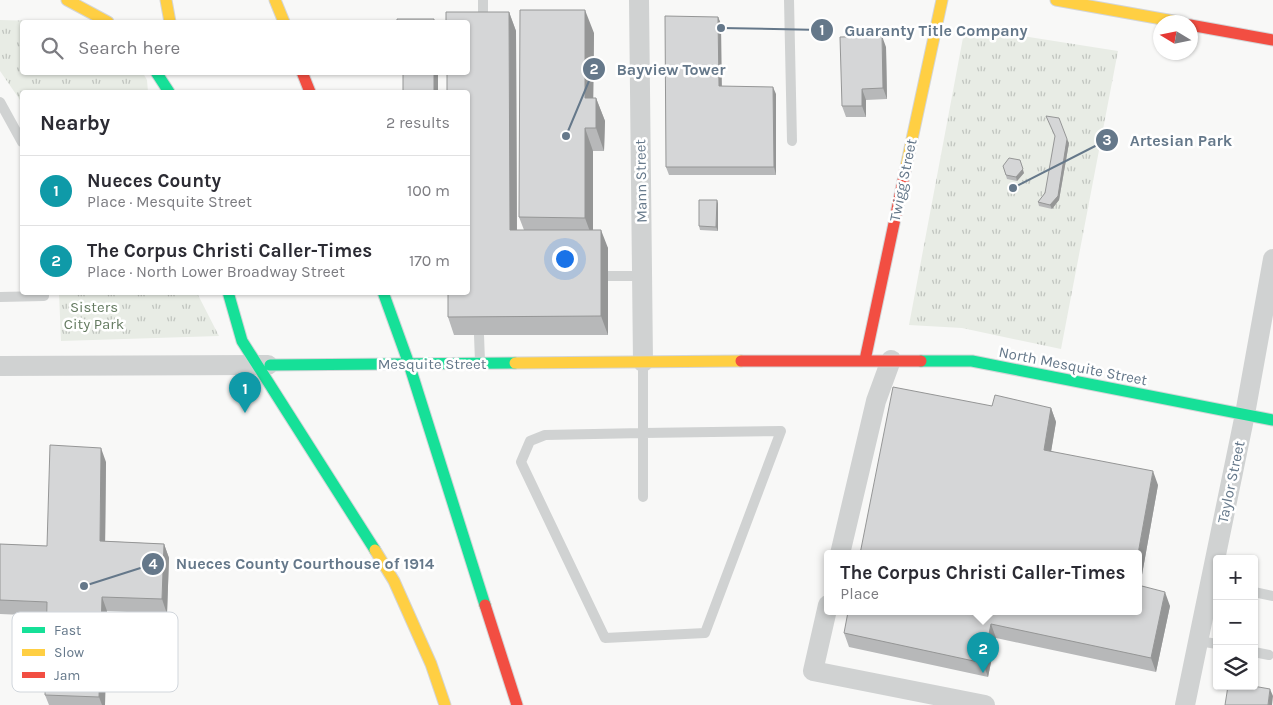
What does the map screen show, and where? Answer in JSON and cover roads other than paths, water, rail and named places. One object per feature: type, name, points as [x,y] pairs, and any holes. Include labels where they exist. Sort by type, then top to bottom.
[{"type":"main road","points":[[67,0],[104,20]]},
{"type":"main road","points":[[166,0],[170,20]]},
{"type":"main road","points":[[275,0],[283,20]]},
{"type":"main road","name":"Twigg Street","points":[[865,360],[942,0]]},
{"type":"main road","points":[[1056,0],[1153,17]]},
{"type":"main road","points":[[1198,26],[1273,40]]},
{"type":"main road","points":[[158,75],[169,90]]},
{"type":"main road","points":[[303,75],[309,90]]},
{"type":"main road","points":[[229,295],[242,341],[263,365],[394,581],[431,664],[445,705]]},
{"type":"main road","points":[[384,295],[410,364],[517,705]]},
{"type":"main road","name":"North Mesquite Street","points":[[865,360],[972,361],[1273,420]]},
{"type":"main road","name":"Mesquite Street","points":[[263,365],[865,360]]},
{"type":"street","name":"Mann Street","points":[[638,0],[643,362]]},
{"type":"street","name":"Taylor Street","points":[[1219,555],[1273,259]]},
{"type":"street","points":[[841,550],[876,401],[891,360]]},
{"type":"street","name":"Mesquite Street","points":[[0,366],[263,365]]},
{"type":"street","name":"Taylor Street","points":[[1185,705],[1208,643],[1213,594]]},
{"type":"street","points":[[826,615],[812,671],[985,705]]},
{"type":"lane","points":[[483,0],[483,30]]},
{"type":"lane","points":[[789,0],[792,141]]},
{"type":"lane","points":[[0,102],[20,138]]},
{"type":"lane","points":[[608,276],[642,276]]},
{"type":"lane","points":[[0,297],[44,295]]},
{"type":"lane","points":[[479,335],[480,364]]},
{"type":"lane","points":[[643,362],[643,497]]},
{"type":"lane","points":[[781,431],[705,632],[604,638],[521,462],[530,440],[545,435],[643,433],[781,431]]},
{"type":"lane","points":[[1258,593],[1273,596]]},
{"type":"lane","points":[[1258,653],[1269,655]]},
{"type":"place","name":"Guaranty Title Company","points":[[721,28]]},
{"type":"place","name":"Bayview Tower","points":[[566,136]]},
{"type":"place","name":"Artesian Park","points":[[1013,188]]},
{"type":"place","name":"Nueces County","points":[[245,413]]},
{"type":"place","name":"Nueces County Courthouse of 1914","points":[[84,586]]},
{"type":"place","name":"The Corpus Christi Caller-Times","points":[[983,673]]},
{"type":"park label","name":"Sisters City Park","points":[[94,316]]}]
